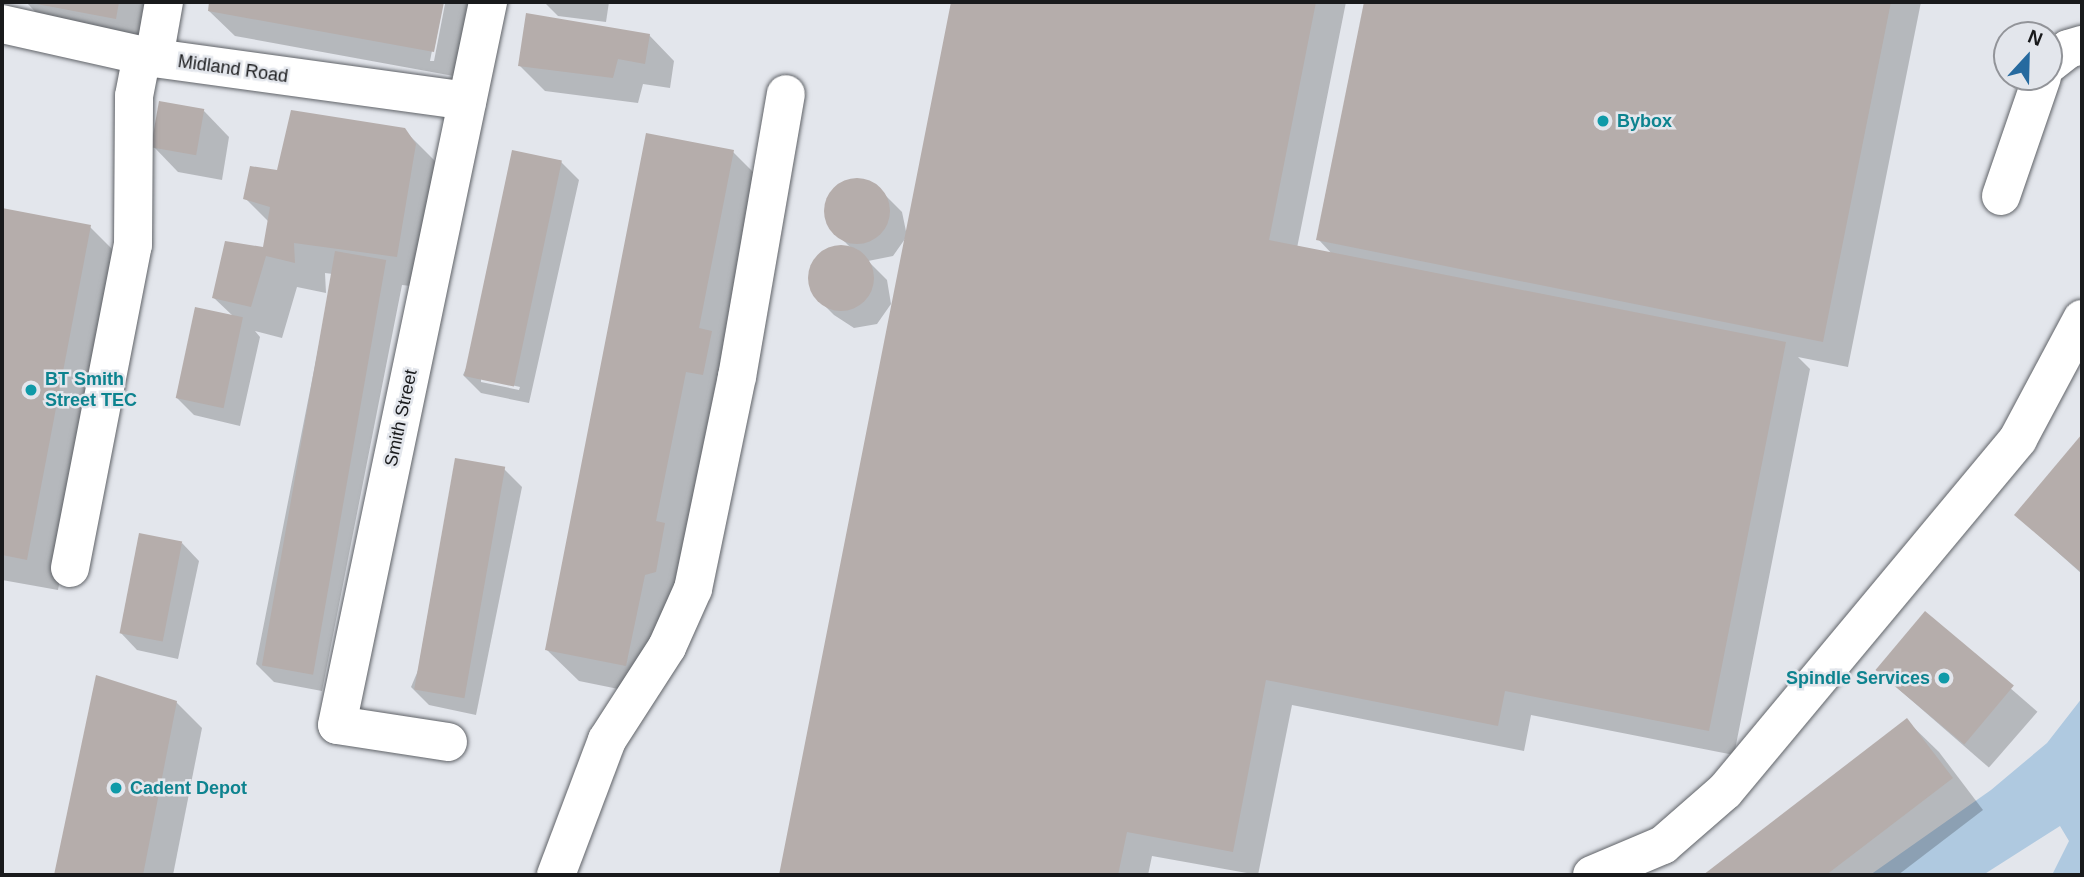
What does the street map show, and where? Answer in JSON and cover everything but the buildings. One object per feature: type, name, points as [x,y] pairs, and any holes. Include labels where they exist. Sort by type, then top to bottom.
[{"type":"street","points":[[69,568],[133,244],[134,96],[164,2]]},
{"type":"street","name":"Smith Street","points":[[448,742],[337,725],[488,2]]},
{"type":"street","name":"Midland Road","points":[[2,24],[148,57],[467,101]]},
{"type":"street","points":[[2063,52],[2068,48],[2082,46]]},
{"type":"street","points":[[2001,197],[2037,91]]},
{"type":"street","points":[[556,875],[607,740],[667,647],[693,589],[737,377],[786,94]]},
{"type":"street","points":[[1592,875],[1663,845],[1725,791],[2018,439],[2082,319]]},
{"type":"water","points":[[2082,698],[2082,875],[2052,875],[2069,841],[2060,826],[1983,875],[1870,875],[1991,790],[2047,743]]},
{"type":"place","name":"Bybox","points":[[1603,121]]},
{"type":"place","name":"BT Smith Street TEC","points":[[31,390]]},
{"type":"place","name":"Spindle Services","points":[[1944,678]]},
{"type":"place","name":"Cadent Depot","points":[[116,788]]}]
